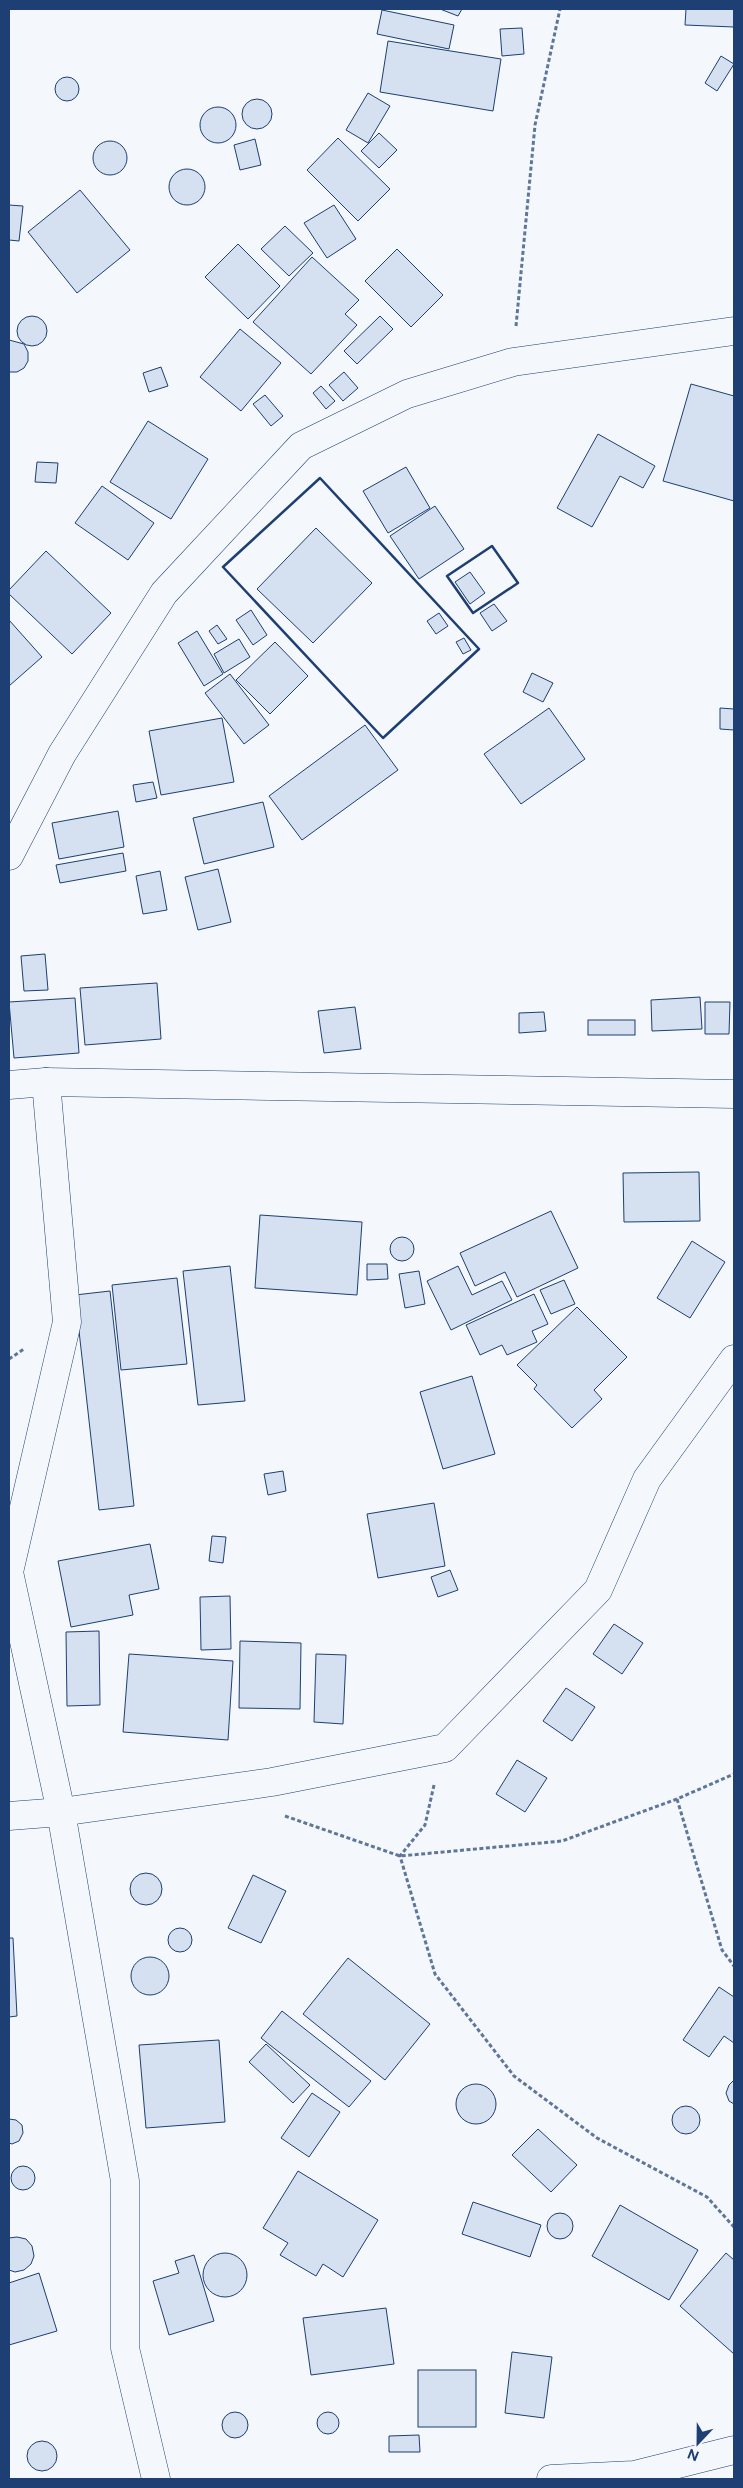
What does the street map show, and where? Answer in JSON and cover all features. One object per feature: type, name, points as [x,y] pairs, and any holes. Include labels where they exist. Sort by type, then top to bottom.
[{"type":"street","points":[[9,856],[62,754],[164,593],[301,446],[407,394],[513,362],[734,331]]},
{"type":"street","points":[[9,1085],[46,1082],[734,1094]]},
{"type":"street","points":[[46,1082],[66,1322],[9,1572],[62,1812],[125,2180],[125,2348],[156,2479]]},
{"type":"street","points":[[9,1816],[62,1812],[272,1782],[445,1748],[598,1590],[647,1479],[734,1359]]},
{"type":"street","points":[[551,2479],[634,2475],[734,2450]]},
{"type":"path","points":[[513,362],[535,125],[560,9]]},
{"type":"path","points":[[400,1856],[426,1825],[445,1748]]},
{"type":"path","points":[[272,1782],[274,1812],[400,1856],[562,1841],[677,1799],[734,1774]]},
{"type":"path","points":[[677,1799],[722,1950],[734,1966]]},
{"type":"path","points":[[400,1856],[435,1974],[514,2076],[597,2138],[706,2197],[734,2228]]},
{"type":"building","points":[[440,9],[462,9],[458,16]]},
{"type":"building","points":[[686,9],[734,9],[734,27],[685,25]]},
{"type":"building","points":[[382,10],[454,25],[449,49],[377,34]]},
{"type":"building","points":[[522,28],[524,54],[502,56],[500,29]]},
{"type":"building","points":[[388,41],[501,59],[493,111],[380,92]]},
{"type":"building","points":[[721,56],[734,64],[717,91],[705,83]]},
{"type":"building","points":[[67,77],[72,78],[78,84],[78,94],[72,100],[67,101],[62,100],[56,94],[55,89],[56,84],[62,78]]},
{"type":"building","points":[[368,93],[390,106],[368,143],[346,130]]},
{"type":"building","points":[[257,99],[267,104],[272,114],[267,124],[257,129],[247,124],[242,114],[247,104]]},
{"type":"building","points":[[218,107],[225,108],[231,112],[235,118],[235,132],[231,138],[225,142],[218,143],[211,142],[205,138],[201,132],[200,125],[201,118],[205,112],[211,108]]},
{"type":"building","points":[[379,133],[397,150],[379,168],[361,151]]},
{"type":"building","points":[[338,138],[390,189],[358,221],[307,170]]},
{"type":"building","points":[[255,139],[261,165],[240,170],[234,145]]},
{"type":"building","points":[[110,141],[122,146],[127,158],[122,170],[110,175],[98,170],[93,158],[98,146]]},
{"type":"building","points":[[187,169],[200,174],[205,187],[200,200],[187,205],[174,200],[169,187],[174,174]]},
{"type":"building","points":[[80,190],[130,250],[77,293],[28,232]]},
{"type":"building","points":[[9,205],[23,206],[19,241],[9,240]]},
{"type":"building","points":[[334,205],[356,239],[327,258],[304,223]]},
{"type":"building","points":[[285,226],[313,253],[289,276],[261,249]]},
{"type":"building","points":[[238,244],[280,286],[248,319],[205,277]]},
{"type":"building","points":[[397,249],[443,295],[411,327],[365,281]]},
{"type":"building","points":[[312,257],[359,300],[345,314],[357,325],[311,374],[253,322]]},
{"type":"building","points":[[32,316],[38,317],[46,325],[46,337],[38,345],[32,346],[26,345],[18,337],[17,331],[18,325],[26,317]]},
{"type":"building","points":[[380,316],[393,329],[357,364],[344,351]]},
{"type":"building","points":[[240,329],[281,363],[241,411],[200,377]]},
{"type":"building","points":[[9,340],[24,344],[28,352],[28,361],[24,368],[17,372],[9,372]]},
{"type":"building","points":[[161,367],[168,386],[149,392],[143,373]]},
{"type":"building","points":[[344,372],[358,388],[343,401],[329,385]]},
{"type":"building","points":[[691,384],[734,396],[734,501],[663,481]]},
{"type":"building","points":[[321,386],[335,401],[326,409],[313,393]]},
{"type":"building","points":[[265,395],[283,416],[271,426],[253,404]]},
{"type":"building","points":[[148,421],[208,459],[171,519],[110,482]]},
{"type":"building","points":[[598,434],[655,466],[643,488],[620,476],[592,527],[557,508]]},
{"type":"building","points":[[37,462],[58,463],[56,483],[35,482]]},
{"type":"building","points":[[406,467],[430,508],[388,533],[363,491]]},
{"type":"building","points":[[102,486],[154,523],[128,560],[75,523]]},
{"type":"building","points":[[435,506],[464,549],[419,579],[390,536]]},
{"type":"building","points":[[316,528],[372,583],[313,643],[257,589]]},
{"type":"building","points":[[46,551],[111,613],[72,654],[9,594],[9,590]]},
{"type":"building","points":[[470,572],[485,593],[470,604],[455,582]]},
{"type":"building","points":[[494,604],[507,621],[492,631],[480,613]]},
{"type":"building","points":[[251,610],[267,635],[253,645],[236,620]]},
{"type":"building","points":[[439,613],[448,626],[436,634],[427,621]]},
{"type":"building","points":[[9,620],[42,657],[9,686]]},
{"type":"building","points":[[217,625],[227,639],[218,644],[209,631]]},
{"type":"building","points":[[197,631],[223,674],[204,686],[178,643]]},
{"type":"building","points":[[464,638],[471,650],[463,654],[456,642]]},
{"type":"building","points":[[239,639],[250,657],[224,673],[214,654]]},
{"type":"building","points":[[275,642],[308,676],[270,714],[236,680]]},
{"type":"building","points":[[532,673],[553,683],[543,702],[523,692]]},
{"type":"building","points":[[230,674],[269,725],[244,744],[205,693]]},
{"type":"building","points":[[549,708],[585,759],[521,804],[484,754]]},
{"type":"building","points":[[720,708],[734,709],[734,730],[720,729]]},
{"type":"building","points":[[222,718],[234,782],[161,795],[149,731]]},
{"type":"building","points":[[365,725],[398,770],[302,840],[269,796]]},
{"type":"building","points":[[153,782],[157,798],[136,802],[133,785]]},
{"type":"building","points":[[263,802],[274,847],[204,864],[193,818]]},
{"type":"building","points":[[118,811],[124,847],[59,859],[52,823]]},
{"type":"building","points":[[123,853],[126,871],[60,883],[56,865]]},
{"type":"building","points":[[218,869],[231,922],[198,930],[185,877]]},
{"type":"building","points":[[160,871],[167,910],[143,914],[136,876]]},
{"type":"building","points":[[45,954],[48,990],[24,991],[21,956]]},
{"type":"building","points":[[157,983],[161,1039],[85,1045],[80,988]]},
{"type":"building","points":[[700,997],[702,1029],[652,1031],[651,1000]]},
{"type":"building","points":[[75,998],[79,1053],[14,1058],[9,1002]]},
{"type":"building","points":[[705,1002],[730,1002],[729,1034],[705,1034]]},
{"type":"building","points":[[355,1007],[361,1049],[324,1053],[318,1011]]},
{"type":"building","points":[[544,1012],[546,1031],[519,1033],[519,1013]]},
{"type":"building","points":[[588,1020],[635,1020],[635,1035],[588,1035]]},
{"type":"building","points":[[699,1172],[700,1221],[624,1222],[623,1173]]},
{"type":"building","points":[[551,1211],[578,1268],[517,1297],[505,1272],[475,1286],[460,1253]]},
{"type":"building","points":[[260,1215],[362,1222],[357,1295],[255,1288]]},
{"type":"building","points":[[402,1237],[407,1238],[413,1244],[413,1254],[407,1260],[402,1261],[397,1260],[391,1254],[390,1249],[391,1244],[397,1238]]},
{"type":"building","points":[[692,1241],[725,1262],[690,1318],[657,1298]]},
{"type":"building","points":[[367,1264],[387,1264],[388,1279],[367,1280]]},
{"type":"building","points":[[230,1266],[245,1401],[198,1405],[183,1271]]},
{"type":"building","points":[[458,1266],[472,1295],[502,1281],[512,1300],[451,1330],[427,1281]]},
{"type":"building","points":[[419,1271],[425,1304],[405,1308],[399,1274]]},
{"type":"building","points":[[177,1278],[187,1364],[121,1370],[112,1285]]},
{"type":"building","points":[[564,1280],[575,1304],[551,1314],[540,1290]]},
{"type":"building","points":[[110,1291],[134,1506],[99,1510],[75,1295]]},
{"type":"building","points":[[534,1294],[548,1324],[532,1331],[537,1342],[507,1355],[502,1345],[480,1355],[466,1325]]},
{"type":"building","points":[[577,1307],[627,1357],[594,1390],[602,1399],[572,1428],[534,1389],[537,1385],[517,1365]]},
{"type":"building","points":[[472,1376],[495,1454],[443,1469],[420,1392]]},
{"type":"building","points":[[283,1471],[286,1491],[268,1495],[264,1474]]},
{"type":"building","points":[[434,1503],[445,1566],[378,1578],[367,1514]]},
{"type":"building","points":[[212,1536],[226,1537],[223,1563],[209,1561]]},
{"type":"building","points":[[150,1544],[159,1589],[129,1595],[133,1615],[71,1627],[58,1561]]},
{"type":"building","points":[[450,1570],[458,1590],[438,1597],[431,1577]]},
{"type":"building","points":[[230,1596],[231,1649],[201,1650],[200,1597]]},
{"type":"building","points":[[614,1624],[643,1643],[622,1674],[593,1654]]},
{"type":"building","points":[[99,1631],[100,1705],[67,1706],[66,1632]]},
{"type":"building","points":[[240,1641],[301,1643],[300,1709],[239,1708]]},
{"type":"building","points":[[129,1654],[233,1661],[228,1740],[123,1732]]},
{"type":"building","points":[[316,1654],[346,1655],[343,1724],[314,1722]]},
{"type":"building","points":[[566,1688],[595,1707],[572,1741],[543,1721]]},
{"type":"building","points":[[517,1760],[547,1778],[525,1812],[496,1794]]},
{"type":"building","points":[[146,1873],[158,1877],[162,1889],[158,1901],[146,1905],[134,1901],[130,1889],[134,1877]]},
{"type":"building","points":[[253,1875],[286,1891],[261,1943],[228,1928]]},
{"type":"building","points":[[180,1928],[185,1929],[191,1935],[191,1945],[185,1951],[180,1952],[175,1951],[169,1945],[168,1940],[169,1935],[175,1929]]},
{"type":"building","points":[[9,1938],[13,1938],[17,2016],[9,2017]]},
{"type":"building","points":[[150,1957],[163,1963],[169,1976],[163,1989],[150,1995],[137,1989],[131,1976],[137,1963]]},
{"type":"building","points":[[348,1958],[430,2024],[385,2080],[303,2014]]},
{"type":"building","points":[[719,1987],[734,1997],[734,2043],[724,2036],[709,2057],[683,2040]]},
{"type":"building","points":[[282,2011],[371,2081],[349,2107],[261,2038]]},
{"type":"building","points":[[219,2040],[225,2122],[146,2128],[139,2045]]},
{"type":"building","points":[[266,2044],[310,2085],[293,2103],[249,2062]]},
{"type":"building","points":[[734,2080],[734,2104],[729,2101],[726,2093],[729,2085]]},
{"type":"building","points":[[480,2084],[487,2087],[493,2093],[496,2104],[495,2112],[487,2121],[480,2124],[472,2124],[465,2121],[457,2112],[456,2100],[459,2093],[468,2085]]},
{"type":"building","points":[[312,2093],[340,2112],[309,2157],[281,2138]]},
{"type":"building","points":[[686,2106],[696,2110],[700,2120],[696,2130],[686,2134],[676,2130],[672,2120],[676,2110]]},
{"type":"building","points":[[9,2119],[16,2120],[22,2125],[23,2133],[19,2141],[12,2144],[9,2143]]},
{"type":"building","points":[[538,2129],[577,2165],[551,2192],[512,2155]]},
{"type":"building","points":[[23,2166],[32,2169],[35,2178],[32,2187],[23,2190],[14,2187],[11,2178],[14,2169]]},
{"type":"building","points":[[298,2171],[378,2220],[343,2277],[323,2264],[316,2276],[280,2255],[288,2243],[263,2228]]},
{"type":"building","points":[[473,2202],[541,2225],[530,2257],[462,2234]]},
{"type":"building","points":[[620,2205],[698,2250],[669,2300],[592,2256]]},
{"type":"building","points":[[560,2213],[569,2217],[573,2226],[569,2235],[560,2239],[551,2235],[547,2226],[551,2217]]},
{"type":"building","points":[[9,2238],[26,2239],[32,2246],[34,2256],[31,2264],[24,2270],[15,2272],[9,2270]]},
{"type":"building","points":[[229,2253],[241,2259],[246,2266],[246,2284],[241,2291],[234,2296],[221,2297],[209,2291],[204,2284],[203,2271],[209,2259],[216,2254]]},
{"type":"building","points":[[726,2253],[734,2260],[734,2354],[680,2306]]},
{"type":"building","points":[[194,2255],[214,2321],[169,2335],[153,2281],[179,2273],[175,2261]]},
{"type":"building","points":[[39,2273],[57,2331],[9,2345],[9,2283]]},
{"type":"building","points":[[386,2308],[394,2364],[311,2375],[303,2318]]},
{"type":"building","points":[[512,2352],[552,2357],[544,2418],[505,2413]]},
{"type":"building","points":[[418,2370],[476,2370],[476,2427],[418,2427]]},
{"type":"building","points":[[235,2412],[244,2416],[248,2425],[244,2434],[235,2438],[226,2434],[222,2425],[226,2416]]},
{"type":"building","points":[[328,2412],[338,2419],[339,2423],[332,2433],[328,2434],[318,2427],[317,2423],[324,2413]]},
{"type":"building","points":[[419,2435],[420,2452],[389,2452],[389,2436]]},
{"type":"building","points":[[42,2441],[48,2442],[56,2450],[56,2462],[48,2470],[42,2471],[36,2470],[28,2462],[27,2456],[28,2450],[36,2442]]},
{"type":"wall","points":[[320,478],[479,649],[383,738],[223,567],[320,478]]},
{"type":"wall","points":[[492,546],[518,583],[473,613],[447,576],[492,546]]}]
